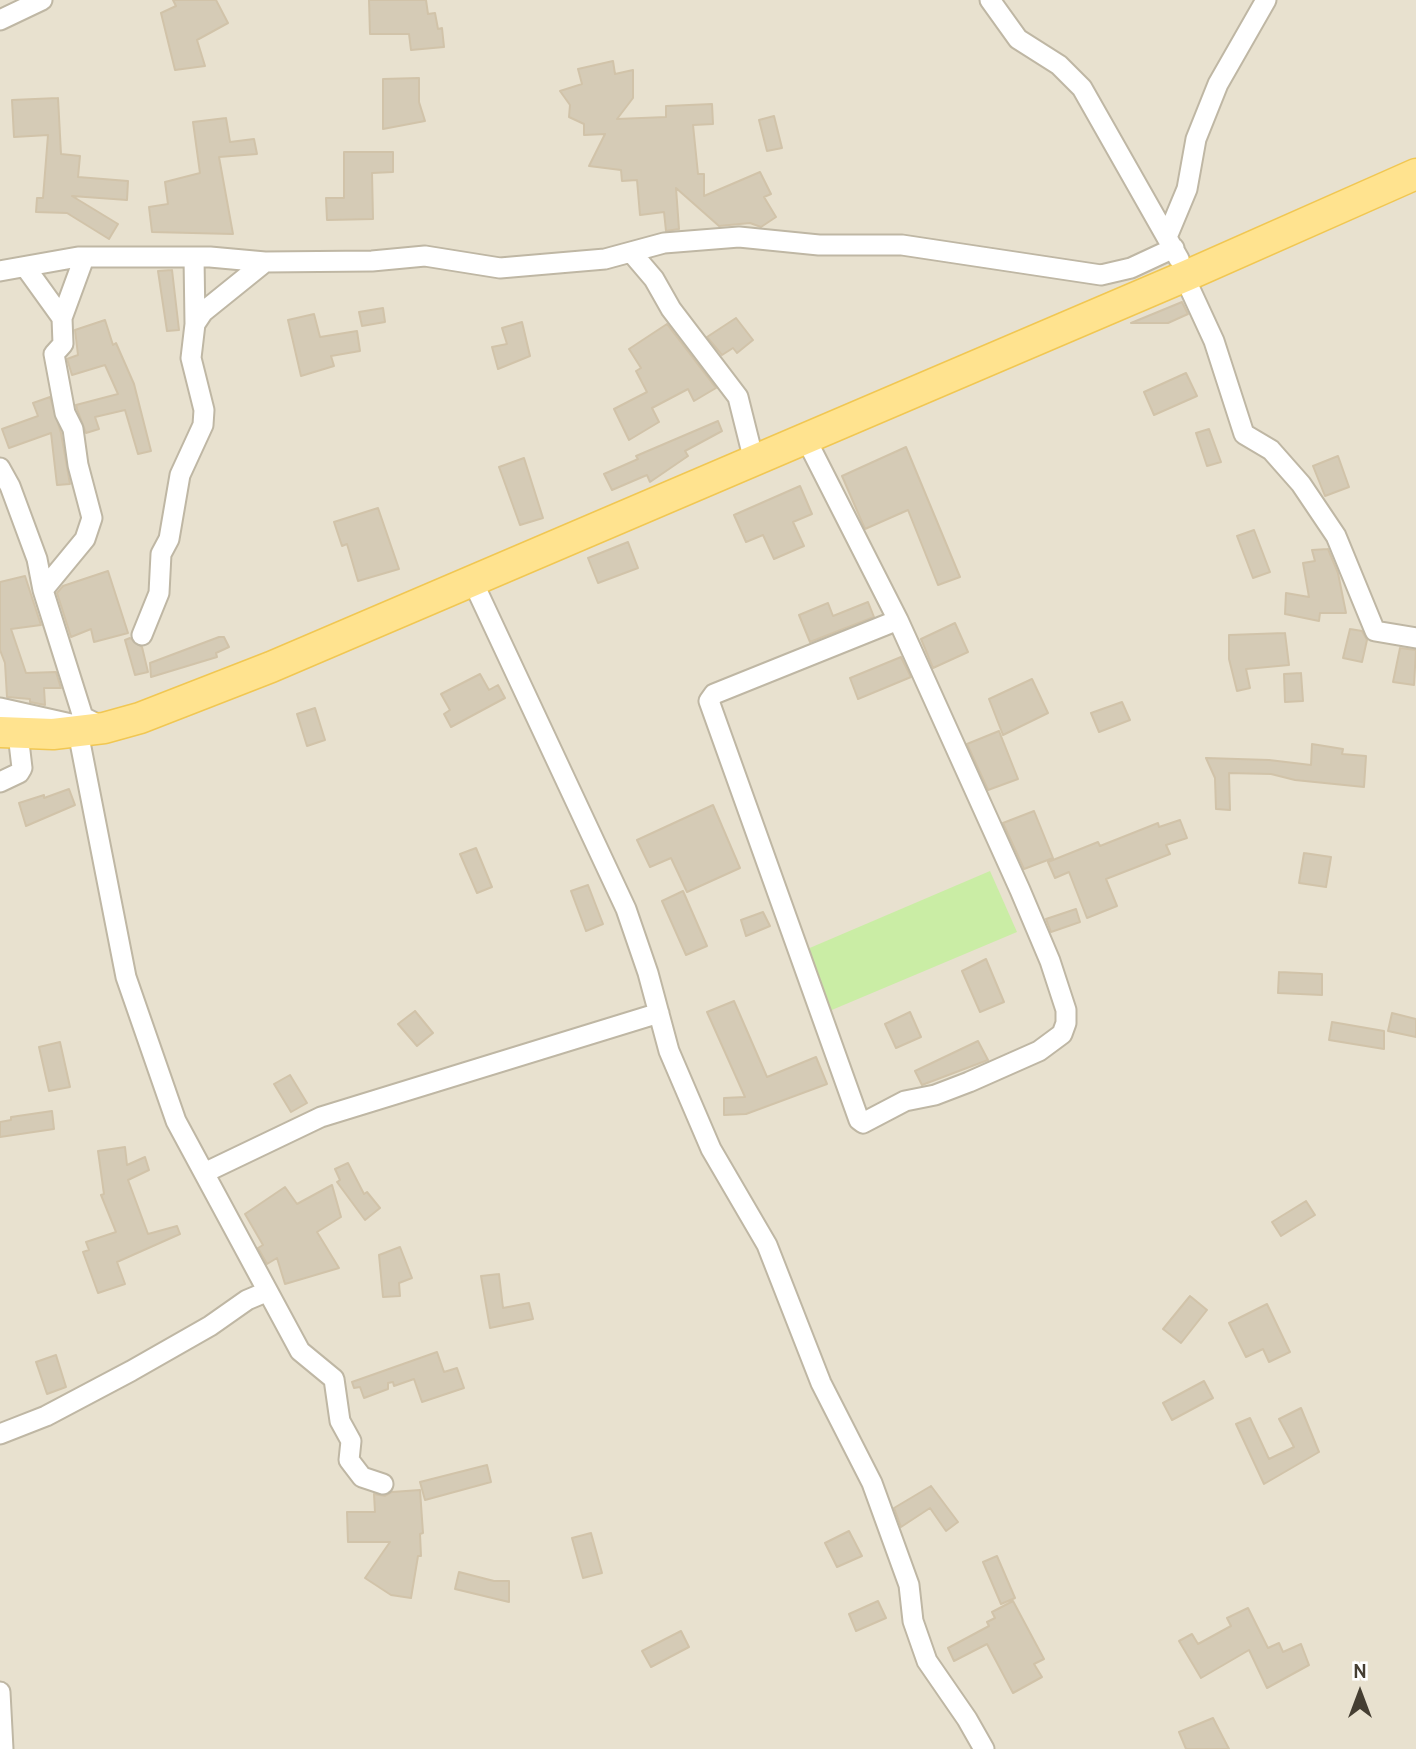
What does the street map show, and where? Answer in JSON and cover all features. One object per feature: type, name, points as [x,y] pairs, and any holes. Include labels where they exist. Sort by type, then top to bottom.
[{"type":"main road","points":[[9,733],[91,730],[140,718],[259,672],[1186,276],[1416,174]]},
{"type":"street","points":[[0,20],[42,0]]},
{"type":"street","points":[[990,0],[1018,39],[1059,65],[1082,88],[1171,243],[1214,341],[1244,434],[1271,450],[1301,484],[1336,536],[1375,631],[1416,638]]},
{"type":"street","points":[[0,271],[84,258],[194,257],[265,262],[373,261],[425,256],[500,268],[605,259],[664,243],[739,237],[819,245],[902,245],[1101,275],[1131,268],[1171,243],[1187,189],[1196,139],[1218,83],[1266,0]]},
{"type":"street","points":[[631,252],[654,279],[671,309],[738,397],[754,461]]},
{"type":"street","points":[[142,635],[159,593],[161,554],[169,539],[180,475],[203,425],[204,410],[191,358],[195,324],[194,257]]},
{"type":"street","points":[[43,590],[85,539],[92,518],[78,465],[73,429],[65,413],[54,354],[63,344],[62,318],[84,258]]},
{"type":"street","points":[[195,324],[203,312],[265,262]]},
{"type":"street","points":[[26,268],[62,318]]},
{"type":"street","points":[[806,439],[898,620],[1050,961],[1064,999],[1066,1023],[1062,1034],[1039,1051],[935,1095],[905,1101],[863,1123],[859,1120],[709,701],[714,694],[898,620]]},
{"type":"street","points":[[0,468],[10,485],[37,559],[43,590],[83,717],[91,730],[126,977],[176,1121],[266,1292],[300,1350],[334,1379],[340,1422],[351,1441],[349,1460],[362,1476],[383,1484]]},
{"type":"street","points":[[473,582],[626,909],[669,1051],[711,1149],[766,1245],[821,1383],[872,1483],[909,1585],[913,1621],[927,1661],[984,1749]]},
{"type":"street","points":[[0,708],[91,730]]},
{"type":"street","points":[[0,782],[19,773],[22,768],[9,733]]},
{"type":"street","points":[[204,1173],[321,1117],[659,1013]]},
{"type":"street","points":[[0,1434],[46,1416],[131,1371],[210,1326],[247,1300],[266,1292]]},
{"type":"street","points":[[0,1692],[3,1749]]},
{"type":"shaded area","points":[[0,0],[1416,0],[1416,1749],[0,1749]]},
{"type":"green space","points":[[990,871],[1017,932],[827,1012],[805,950]]},
{"type":"building","points":[[173,0],[216,0],[228,23],[197,40],[205,66],[175,70],[161,13],[176,6]]},
{"type":"building","points":[[369,0],[426,0],[428,14],[435,13],[438,29],[442,28],[444,47],[411,50],[409,34],[370,34]]},
{"type":"building","points":[[613,61],[615,74],[633,70],[633,98],[617,119],[666,117],[666,106],[712,104],[713,124],[693,125],[698,174],[704,174],[704,196],[760,172],[771,194],[764,197],[776,217],[761,227],[750,223],[719,226],[676,188],[679,229],[666,231],[664,212],[640,215],[637,180],[622,181],[621,170],[589,166],[605,134],[584,135],[584,124],[569,117],[570,105],[560,91],[582,84],[578,69]]},
{"type":"building","points":[[419,78],[419,102],[425,121],[383,129],[383,79]]},
{"type":"building","points":[[58,98],[61,154],[80,156],[78,177],[128,181],[127,200],[72,196],[118,224],[109,239],[67,213],[36,212],[37,198],[43,198],[48,135],[14,137],[12,100]]},
{"type":"building","points":[[774,116],[782,148],[767,151],[759,120]]},
{"type":"building","points":[[226,118],[230,142],[254,139],[257,154],[219,157],[233,234],[152,232],[149,207],[168,204],[165,182],[200,173],[193,122]]},
{"type":"building","points":[[344,152],[393,152],[393,172],[372,173],[373,219],[327,220],[326,198],[344,198]]},
{"type":"building","points":[[172,270],[179,330],[167,331],[158,271]]},
{"type":"building","points":[[1182,302],[1188,314],[1168,323],[1131,323]]},
{"type":"building","points":[[383,308],[385,322],[362,326],[359,312]]},
{"type":"building","points":[[314,314],[320,337],[357,331],[360,351],[331,356],[334,366],[301,376],[288,320]]},
{"type":"building","points":[[736,318],[753,340],[737,353],[733,348],[722,355],[707,337]]},
{"type":"building","points":[[105,320],[113,345],[116,343],[134,384],[151,451],[138,454],[125,410],[95,417],[99,429],[86,433],[77,409],[76,405],[118,394],[105,365],[72,375],[67,359],[78,355],[75,330]]},
{"type":"building","points":[[522,322],[530,356],[498,369],[492,347],[507,344],[502,328]]},
{"type":"building","points":[[667,324],[716,388],[694,401],[688,389],[652,408],[659,422],[629,440],[614,409],[647,392],[636,371],[641,368],[629,349]]},
{"type":"building","points":[[1186,373],[1197,396],[1154,415],[1144,392]]},
{"type":"building","points":[[50,397],[61,433],[70,484],[57,485],[51,433],[9,448],[2,429],[38,416],[33,403]]},
{"type":"building","points":[[718,421],[722,431],[685,451],[688,456],[650,482],[647,475],[612,490],[604,474],[638,459],[636,456]]},
{"type":"building","points":[[1209,429],[1221,462],[1207,466],[1196,433]]},
{"type":"building","points":[[906,447],[960,577],[938,585],[908,510],[865,529],[842,476]]},
{"type":"building","points":[[1338,456],[1349,487],[1325,496],[1313,466]]},
{"type":"building","points":[[524,458],[543,518],[520,525],[499,467]]},
{"type":"building","points":[[800,486],[812,514],[793,522],[804,546],[774,559],[763,535],[746,542],[734,515]]},
{"type":"building","points":[[378,508],[399,569],[358,581],[347,544],[342,546],[334,522]]},
{"type":"building","points":[[1254,530],[1270,572],[1253,578],[1237,536]]},
{"type":"building","points":[[628,542],[638,568],[598,583],[588,558]]},
{"type":"building","points":[[1328,549],[1338,573],[1346,613],[1320,613],[1319,621],[1285,614],[1286,593],[1309,597],[1303,563],[1315,561],[1312,550]]},
{"type":"building","points":[[108,571],[128,633],[94,642],[91,629],[71,637],[57,593],[63,586]]},
{"type":"building","points":[[25,576],[41,625],[11,629],[26,673],[56,672],[61,688],[44,688],[45,705],[30,702],[30,699],[7,697],[5,663],[0,650],[0,582]]},
{"type":"building","points":[[868,602],[874,617],[810,642],[799,615],[828,603],[833,616]]},
{"type":"building","points":[[955,623],[968,652],[933,668],[921,639]]},
{"type":"building","points":[[1350,629],[1362,631],[1367,640],[1362,662],[1343,658]]},
{"type":"building","points":[[1285,633],[1289,665],[1246,669],[1250,688],[1237,691],[1229,659],[1229,635]]},
{"type":"building","points":[[224,637],[229,647],[216,653],[217,657],[151,677],[150,663]]},
{"type":"building","points":[[130,638],[142,647],[148,672],[135,675],[125,640]]},
{"type":"building","points":[[1400,648],[1416,650],[1414,685],[1393,682]]},
{"type":"building","points":[[901,657],[911,677],[858,699],[850,678]]},
{"type":"building","points":[[1301,673],[1303,701],[1285,702],[1284,674]]},
{"type":"building","points":[[480,674],[489,690],[498,685],[505,698],[451,727],[444,714],[450,710],[441,694]]},
{"type":"building","points":[[1032,679],[1048,713],[1003,735],[989,699]]},
{"type":"building","points":[[1122,702],[1130,720],[1099,732],[1091,713]]},
{"type":"building","points":[[315,708],[325,740],[307,746],[297,714]]},
{"type":"building","points":[[999,731],[1018,779],[988,790],[967,744]]},
{"type":"building","points":[[1312,744],[1343,749],[1342,754],[1366,756],[1364,787],[1295,780],[1271,774],[1229,773],[1230,810],[1216,809],[1215,778],[1206,758],[1269,760],[1311,765]]},
{"type":"building","points":[[69,789],[75,805],[26,826],[19,803]]},
{"type":"building","points":[[713,805],[740,868],[687,892],[671,858],[650,867],[637,840]]},
{"type":"building","points":[[1034,811],[1053,858],[1024,869],[1003,823]]},
{"type":"building","points":[[1180,820],[1187,838],[1166,845],[1170,854],[1106,879],[1117,906],[1087,918],[1069,872],[1055,878],[1048,862],[1098,842],[1100,846],[1158,823],[1159,827]]},
{"type":"building","points":[[476,848],[492,887],[477,893],[460,854]]},
{"type":"building","points":[[1304,853],[1331,857],[1326,887],[1299,883]]},
{"type":"building","points":[[588,885],[603,924],[586,931],[571,891]]},
{"type":"building","points":[[683,891],[707,946],[686,955],[662,901]]},
{"type":"building","points":[[1076,909],[1080,922],[1051,932],[1046,919]]},
{"type":"building","points":[[763,912],[770,926],[746,936],[741,920]]},
{"type":"building","points":[[986,959],[1004,1002],[980,1012],[962,971]]},
{"type":"building","points":[[1279,972],[1322,974],[1322,995],[1278,993]]},
{"type":"building","points":[[734,1001],[767,1077],[816,1057],[827,1084],[746,1114],[724,1115],[724,1098],[745,1097],[707,1012]]},
{"type":"building","points":[[415,1011],[433,1033],[417,1046],[398,1024]]},
{"type":"building","points":[[910,1012],[921,1037],[896,1048],[885,1024]]},
{"type":"building","points":[[1392,1013],[1416,1019],[1416,1037],[1388,1031]]},
{"type":"building","points":[[1332,1022],[1384,1031],[1384,1049],[1329,1040]]},
{"type":"building","points":[[978,1041],[988,1060],[922,1085],[915,1071]]},
{"type":"building","points":[[60,1042],[70,1087],[49,1091],[39,1047]]},
{"type":"building","points":[[290,1075],[307,1103],[291,1112],[274,1084]]},
{"type":"building","points":[[52,1111],[54,1129],[0,1137],[0,1122],[11,1120],[11,1117]]},
{"type":"building","points":[[125,1147],[127,1165],[145,1157],[149,1170],[128,1180],[148,1234],[177,1226],[180,1234],[117,1262],[125,1284],[98,1293],[83,1252],[89,1250],[86,1242],[116,1232],[101,1195],[104,1194],[98,1151]]},
{"type":"building","points":[[348,1163],[364,1194],[367,1192],[380,1208],[365,1220],[337,1182],[340,1180],[335,1169]]},
{"type":"building","points":[[332,1185],[341,1217],[317,1232],[339,1268],[285,1284],[277,1258],[267,1264],[258,1248],[263,1245],[245,1214],[285,1187],[297,1204]]},
{"type":"building","points":[[1306,1201],[1315,1215],[1281,1236],[1272,1222]]},
{"type":"building","points":[[400,1247],[412,1278],[399,1283],[400,1296],[383,1297],[379,1255]]},
{"type":"building","points":[[499,1274],[503,1308],[529,1303],[533,1319],[490,1328],[481,1276]]},
{"type":"building","points":[[1190,1296],[1207,1310],[1181,1343],[1163,1329]]},
{"type":"building","points":[[1267,1304],[1290,1352],[1269,1362],[1263,1349],[1246,1357],[1229,1323]]},
{"type":"building","points":[[437,1352],[444,1372],[457,1368],[464,1388],[422,1402],[414,1379],[394,1386],[393,1382],[388,1383],[388,1389],[364,1398],[360,1387],[354,1388],[352,1382]]},
{"type":"building","points":[[56,1355],[66,1387],[47,1394],[36,1362]]},
{"type":"building","points":[[1204,1381],[1213,1398],[1172,1420],[1163,1403]]},
{"type":"building","points":[[1301,1408],[1319,1452],[1264,1484],[1236,1424],[1250,1418],[1269,1459],[1294,1447],[1279,1419]]},
{"type":"building","points":[[487,1465],[491,1482],[425,1500],[420,1482]]},
{"type":"building","points":[[931,1486],[958,1522],[946,1531],[930,1508],[901,1527],[894,1508]]},
{"type":"building","points":[[420,1490],[423,1533],[420,1534],[421,1556],[418,1556],[411,1598],[391,1595],[365,1578],[390,1542],[348,1542],[347,1512],[375,1512],[374,1494],[385,1496],[392,1492]]},
{"type":"building","points":[[849,1531],[862,1556],[837,1567],[825,1543]]},
{"type":"building","points":[[591,1533],[602,1573],[583,1578],[572,1538]]},
{"type":"building","points":[[997,1556],[1015,1598],[1001,1604],[983,1562]]},
{"type":"building","points":[[459,1572],[494,1581],[509,1581],[509,1602],[455,1589]]},
{"type":"building","points":[[878,1601],[886,1618],[856,1631],[849,1614]]},
{"type":"building","points":[[1013,1601],[1044,1659],[1034,1664],[1042,1677],[1013,1693],[987,1644],[954,1661],[948,1648],[989,1626],[987,1622],[995,1618],[992,1612]]},
{"type":"building","points":[[1248,1608],[1268,1648],[1279,1643],[1283,1652],[1301,1644],[1309,1665],[1267,1688],[1249,1650],[1201,1678],[1179,1641],[1192,1634],[1198,1644],[1231,1626],[1227,1618]]},
{"type":"building","points":[[681,1631],[689,1647],[651,1667],[642,1651]]},
{"type":"building","points":[[1213,1718],[1229,1749],[1186,1749],[1179,1732]]}]
